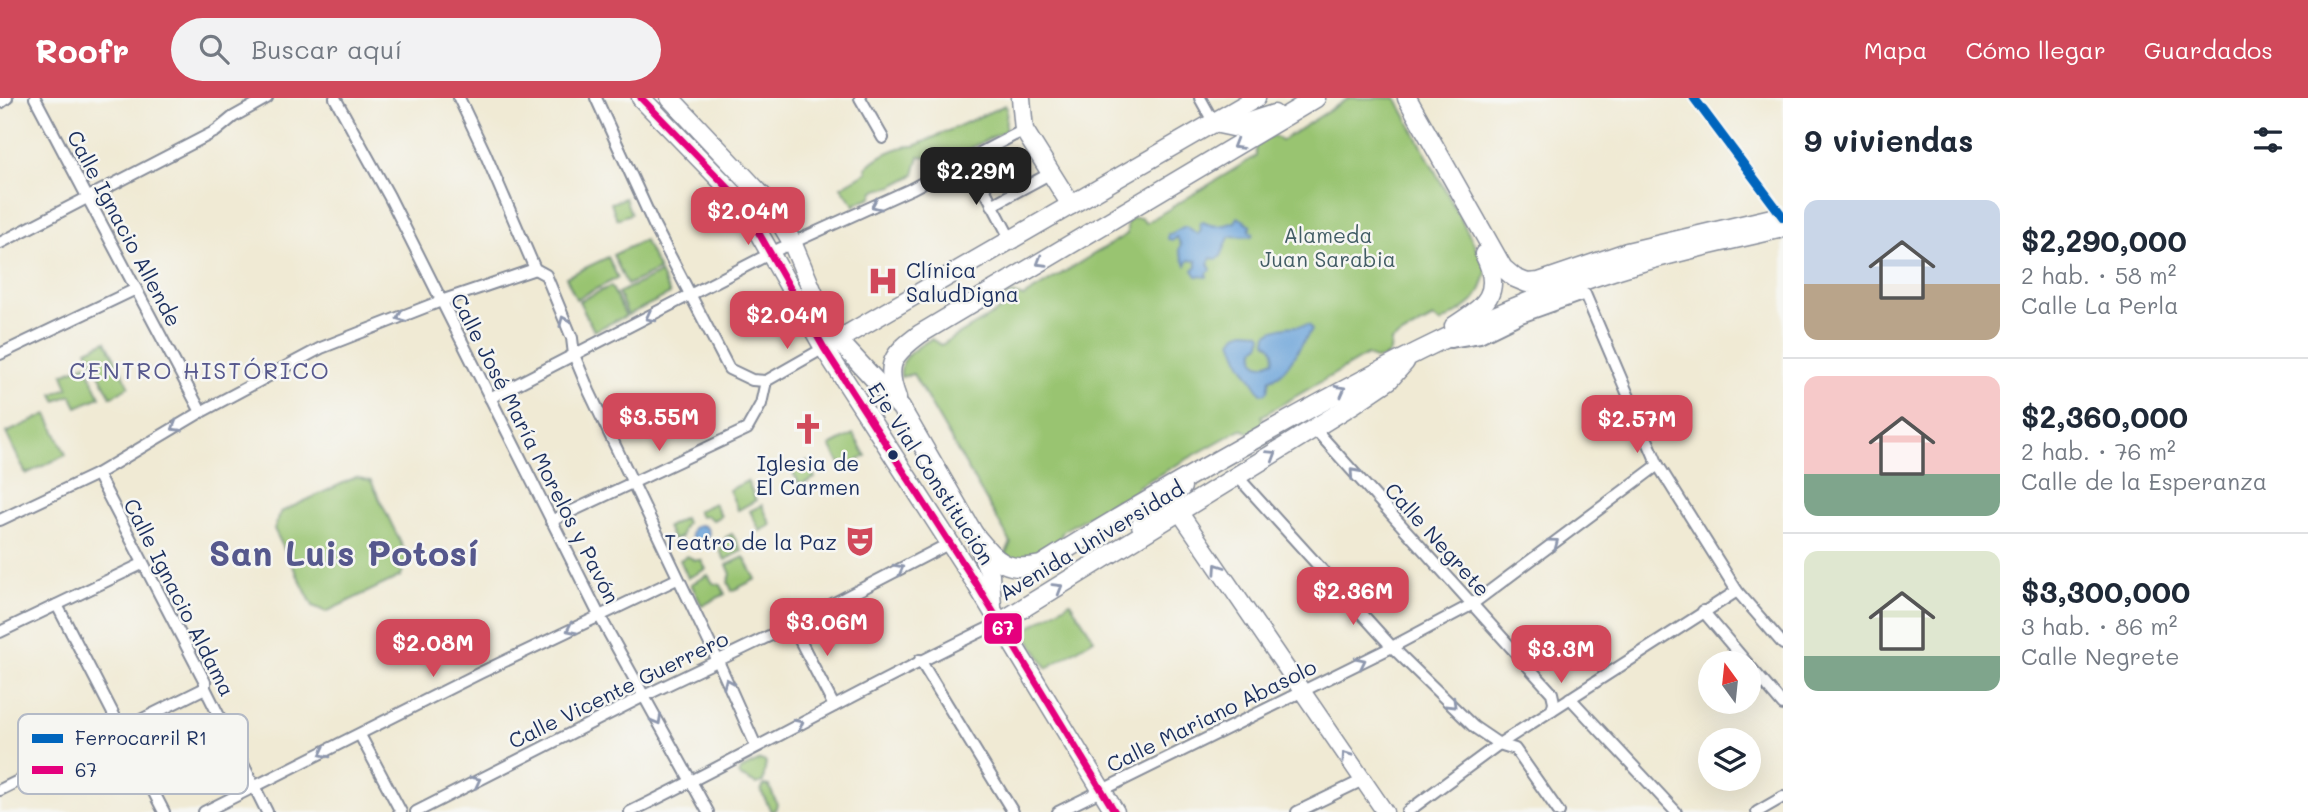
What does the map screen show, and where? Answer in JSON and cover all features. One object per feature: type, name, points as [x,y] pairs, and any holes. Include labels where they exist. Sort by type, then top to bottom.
[{"type":"main road","name":"Eje Vial Constitución","points":[[641,98],[734,194],[831,344],[996,616]]},
{"type":"main road","name":"Eje Vial Constitución","points":[[670,98],[768,202],[792,242],[825,321],[831,344],[880,382],[901,408],[974,534],[990,574],[996,616]]},
{"type":"main road","points":[[1021,98],[1024,130],[1072,205]]},
{"type":"main road","points":[[831,344],[1256,98]]},
{"type":"main road","points":[[1214,123],[1233,127],[1262,119],[1314,98]]},
{"type":"main road","points":[[901,408],[892,384],[891,365],[900,349],[920,334],[1314,98]]},
{"type":"main road","points":[[1407,98],[1458,188],[1460,206],[1493,277],[1492,290],[1477,311],[1421,350]]},
{"type":"main road","name":"Avenida Universidad","points":[[1458,188],[1503,268],[1515,278],[1527,283],[1630,259],[1783,216]]},
{"type":"main road","name":"Avenida Universidad","points":[[974,534],[997,561],[1011,567],[1041,565],[1194,473],[1346,387],[1421,350],[1630,259],[1783,228]]},
{"type":"main road","points":[[880,382],[862,358],[862,338],[920,302],[932,286]]},
{"type":"main road","name":"Avenida Universidad","points":[[996,616],[1101,562],[1180,513],[1388,380],[1421,350]]},
{"type":"main road","points":[[1101,562],[1111,545],[1156,515],[1194,473]]},
{"type":"main road","points":[[996,616],[1115,812]]},
{"type":"street","points":[[0,103],[7,98]]},
{"type":"street","name":"Calle Ignacio Allende","points":[[35,98],[201,412]]},
{"type":"street","points":[[0,243],[216,131],[233,117],[267,98]]},
{"type":"street","name":"Calle José María Morelos y Pavón","points":[[335,98],[377,175],[599,615],[708,812]]},
{"type":"street","points":[[459,98],[535,269],[546,275],[572,338],[574,355],[589,391],[756,746]]},
{"type":"street","points":[[596,98],[654,225],[729,369],[752,380],[766,381],[831,344]]},
{"type":"street","points":[[860,98],[883,138]]},
{"type":"street","points":[[1200,98],[1214,123]]},
{"type":"street","points":[[490,398],[792,242],[911,189],[1024,130]]},
{"type":"street","points":[[969,160],[1011,240]]},
{"type":"street","points":[[992,205],[1051,173]]},
{"type":"street","points":[[0,520],[97,474],[201,412],[321,348],[441,301],[535,269]]},
{"type":"street","points":[[0,354],[136,289]]},
{"type":"street","points":[[1421,350],[1480,337],[1521,317],[1585,294],[1658,465],[1737,591],[1783,644]]},
{"type":"street","points":[[551,521],[747,429],[761,404],[766,381]]},
{"type":"street","name":"Calle Negrete","points":[[1314,428],[1552,693],[1552,710]]},
{"type":"street","name":"Calle Mariano Abasolo","points":[[1058,812],[1392,647],[1471,605],[1658,465]]},
{"type":"street","name":"Calle Ignacio Aldama","points":[[97,474],[205,681],[205,688],[218,714]]},
{"type":"street","points":[[1237,476],[1392,647],[1475,727],[1499,744],[1515,749],[1559,812]]},
{"type":"street","points":[[1180,513],[1385,812]]},
{"type":"street","name":"Calle Vicente Guerrero","points":[[416,812],[644,696],[792,625],[950,543]]},
{"type":"street","points":[[0,632],[142,564]]},
{"type":"street","points":[[248,791],[599,615],[677,579]]},
{"type":"street","points":[[1407,812],[1499,744],[1737,591]]},
{"type":"street","points":[[57,605],[115,714]]},
{"type":"street","points":[[1703,611],[1737,651]]},
{"type":"street","name":"Avenida Universidad","points":[[631,812],[920,660],[996,616]]},
{"type":"street","points":[[792,625],[834,706]]},
{"type":"street","points":[[920,660],[1013,812]]},
{"type":"street","points":[[1761,679],[1783,705]]},
{"type":"street","points":[[153,714],[205,688]]},
{"type":"street","points":[[1570,698],[1676,812]]},
{"type":"street","points":[[360,734],[401,812]]},
{"type":"street","name":"Calle Ignacio Aldama","points":[[248,776],[267,812]]},
{"type":"street","points":[[1297,812],[1363,780]]},
{"type":"street","points":[[0,790],[18,781]]},
{"type":"street","points":[[155,794],[164,812]]},
{"type":"street","points":[[205,812],[242,794]]},
{"type":"street","points":[[1757,812],[1783,797]]},
{"type":"green space","name":"Alameda Juan Sarabia","points":[[1349,98],[1396,98],[1487,268],[1477,296],[1466,307],[1441,323],[1433,318],[1391,341],[1390,352],[1385,357],[1376,359],[1367,355],[1262,416],[1262,425],[1251,433],[1241,429],[1137,487],[1138,495],[1135,500],[1124,504],[1117,500],[1063,531],[1056,547],[1023,566],[1005,554],[1011,543],[913,374],[901,377],[905,358],[931,339],[941,345],[1002,309],[1008,296],[1023,297],[1127,234],[1127,223],[1133,218],[1141,218],[1146,223],[1256,156],[1256,146],[1260,139],[1274,136],[1281,141]]},
{"type":"green space","points":[[1005,105],[1005,131],[940,163],[932,158],[919,156],[914,175],[893,186],[874,191],[872,197],[855,206],[841,187],[867,172],[866,168],[889,152],[915,146]]},
{"type":"green space","points":[[625,198],[631,214],[617,219],[611,203]]},
{"type":"green space","points":[[644,240],[659,270],[627,285],[613,255]]},
{"type":"green space","points":[[608,257],[618,278],[576,299],[566,277]]},
{"type":"green space","points":[[660,273],[670,294],[628,315],[618,293]]},
{"type":"green space","points":[[611,286],[626,316],[594,331],[579,301]]},
{"type":"green space","points":[[106,341],[129,386],[111,397],[87,350]]},
{"type":"green space","points":[[86,364],[100,397],[77,407],[71,395],[56,401],[53,394],[68,388],[63,374]]},
{"type":"green space","points":[[47,414],[66,455],[26,474],[6,433]]},
{"type":"green space","points":[[853,434],[866,456],[843,469],[830,446]]},
{"type":"green space","points":[[807,461],[815,478],[800,485],[791,469]]},
{"type":"green space","points":[[356,477],[371,481],[407,556],[401,576],[326,612],[313,606],[274,529],[281,512]]},
{"type":"green space","points":[[747,481],[756,500],[738,510],[729,490]]},
{"type":"green space","points":[[714,503],[721,516],[713,520],[707,516],[700,517],[697,511]]},
{"type":"green space","points":[[762,505],[771,525],[760,531],[750,511]]},
{"type":"green space","points":[[684,518],[686,523],[681,537],[673,540],[667,527]]},
{"type":"green space","points":[[732,534],[742,551],[725,560],[720,551],[726,537]]},
{"type":"green space","points":[[687,556],[701,560],[706,569],[688,578],[680,560]]},
{"type":"green space","points":[[744,557],[756,579],[732,591],[728,582],[731,574],[727,565]]},
{"type":"green space","points":[[708,575],[713,583],[721,585],[725,594],[702,606],[691,584]]},
{"type":"green space","points":[[1070,602],[1094,639],[1047,668],[1024,631]]},
{"type":"green space","points":[[760,760],[766,762],[763,782],[756,784],[738,775],[740,770]]},
{"type":"green space","points":[[764,785],[769,786],[777,804],[775,810],[771,811],[761,791]]},
{"type":"water","points":[[1238,217],[1251,225],[1249,231],[1253,233],[1252,236],[1229,237],[1221,256],[1217,259],[1211,258],[1208,263],[1211,270],[1207,277],[1197,276],[1193,270],[1197,261],[1189,260],[1186,265],[1177,237],[1168,239],[1168,234],[1186,226],[1198,234],[1203,222],[1223,225],[1235,222]]},
{"type":"water","points":[[1309,325],[1312,330],[1293,358],[1283,371],[1270,379],[1268,391],[1261,393],[1241,363],[1232,341],[1237,334],[1244,331],[1259,332],[1262,335],[1261,343],[1255,348],[1254,359],[1263,365],[1275,357],[1273,349],[1266,342],[1267,334],[1282,328]]},
{"type":"water","points":[[696,525],[704,525],[709,534],[707,541],[696,543],[691,538],[691,530]]},
{"type":"rail line","name":"R1","points":[[1694,98],[1783,217]]},
{"type":"transit line","name":"67","points":[[641,98],[734,194],[752,221],[824,348],[975,582],[1115,812]]},
{"type":"place","name":"Clínica SaludDigna","points":[[883,281]]},
{"type":"place","name":"Iglesia de El Carmen","points":[[808,429]]},
{"type":"place","name":"Teatro de la Paz","points":[[860,541]]},
{"type":"district","name":"CENTRO HISTÓRICO","points":[[200,370]]},
{"type":"district","name":"San Luis Potosí","points":[[344,552]]}]
